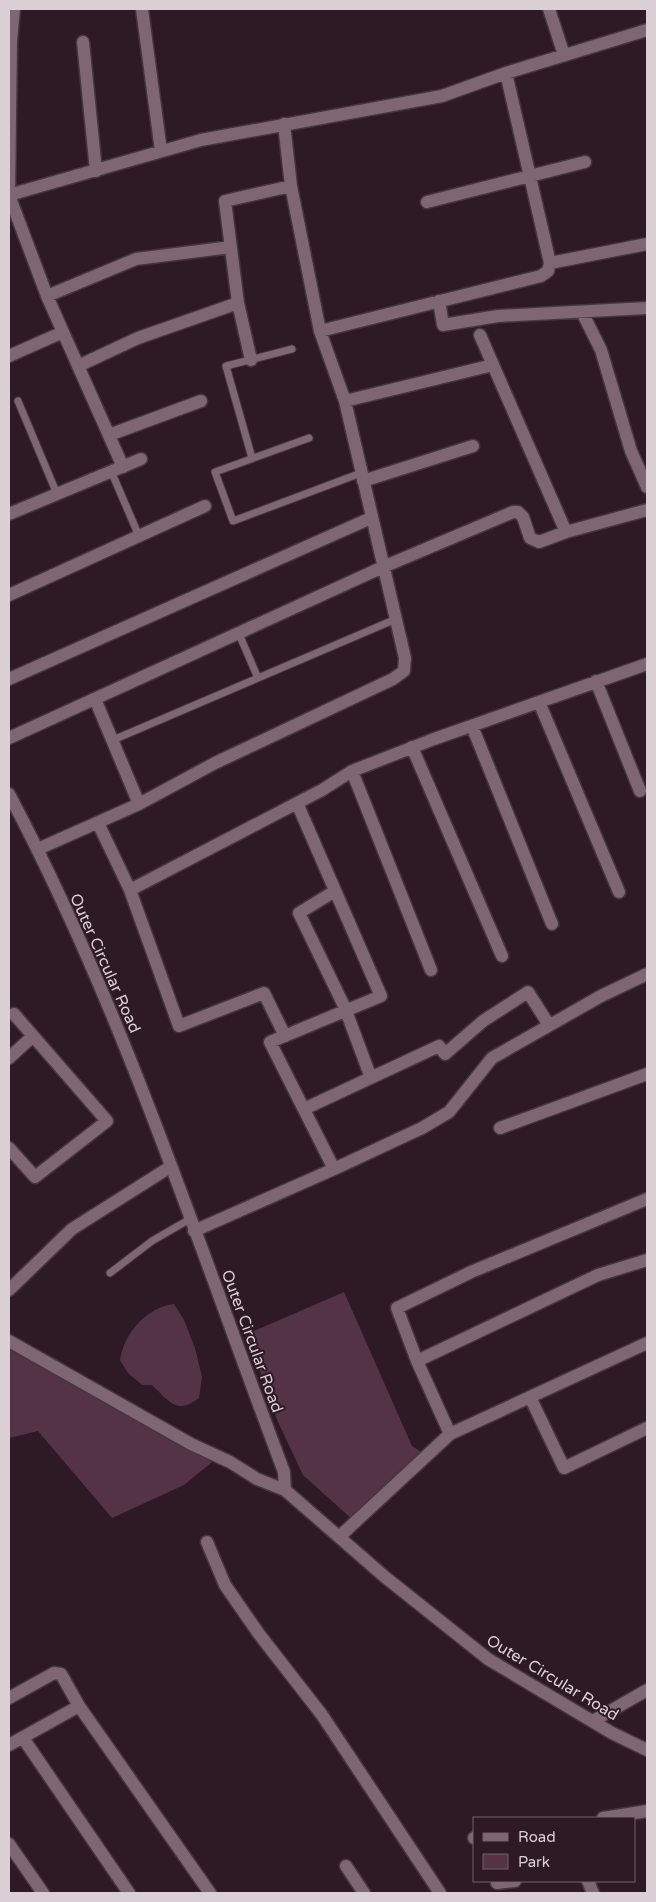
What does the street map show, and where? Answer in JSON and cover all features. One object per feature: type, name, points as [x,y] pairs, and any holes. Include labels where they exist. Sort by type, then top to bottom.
[{"type":"street","points":[[14,9],[11,41],[9,195],[47,296],[109,436],[117,469]]},
{"type":"street","points":[[142,9],[162,152]]},
{"type":"street","points":[[549,9],[564,55]]},
{"type":"street","points":[[9,195],[201,140],[442,96],[506,73],[647,30]]},
{"type":"street","points":[[83,42],[96,171]]},
{"type":"street","points":[[320,331],[541,276],[548,271],[550,263],[506,73]]},
{"type":"street","points":[[38,849],[139,804],[215,763],[393,679],[404,671],[405,658],[371,518],[346,401],[320,331],[291,186],[284,124]]},
{"type":"street","points":[[427,202],[585,162]]},
{"type":"street","points":[[252,360],[238,302],[225,201],[291,186]]},
{"type":"street","points":[[550,263],[647,244]]},
{"type":"street","points":[[47,296],[136,259],[231,247]]},
{"type":"street","points":[[439,301],[443,325],[498,316],[647,308]]},
{"type":"street","points":[[78,366],[138,338],[238,302]]},
{"type":"street","points":[[582,312],[601,350],[631,451],[647,488]]},
{"type":"street","points":[[9,356],[63,332]]},
{"type":"street","points":[[480,335],[566,532]]},
{"type":"street","points":[[346,401],[493,365]]},
{"type":"street","points":[[109,436],[201,401]]},
{"type":"street","points":[[362,477],[473,446]]},
{"type":"street","points":[[9,514],[141,459]]},
{"type":"street","points":[[9,595],[204,506]]},
{"type":"street","points":[[9,738],[383,567],[513,512],[518,512],[523,517],[530,538],[536,542],[647,510]]},
{"type":"street","points":[[9,679],[371,518]]},
{"type":"street","points":[[130,890],[297,803],[352,771],[412,747],[647,664]]},
{"type":"street","points":[[596,682],[640,791]]},
{"type":"street","points":[[95,699],[139,804]]},
{"type":"street","points":[[539,702],[619,892]]},
{"type":"street","points":[[472,726],[552,924]]},
{"type":"street","points":[[412,747],[502,956]]},
{"type":"street","points":[[352,771],[431,970]]},
{"type":"street","name":"Outer Circular Road","points":[[9,794],[38,849],[127,1051],[284,1472],[285,1490],[385,1577],[488,1659],[593,1721],[647,1749]]},
{"type":"street","points":[[297,803],[381,996],[270,1042],[334,1169]]},
{"type":"street","points":[[98,823],[130,890],[179,1026],[264,993],[285,1036]]},
{"type":"street","points":[[335,891],[299,913],[346,1011],[371,1078]]},
{"type":"street","points":[[192,1225],[334,1169],[422,1128],[449,1112],[492,1058],[601,996],[647,974]]},
{"type":"street","points":[[304,1109],[439,1046],[445,1054],[483,1021],[528,992],[549,1026]]},
{"type":"street","points":[[9,1148],[35,1177],[106,1120],[14,1014]]},
{"type":"street","points":[[9,1058],[33,1036]]},
{"type":"street","points":[[500,1128],[647,1074]]},
{"type":"street","points":[[9,1290],[72,1229],[170,1167]]},
{"type":"street","points":[[450,1434],[417,1361],[397,1308],[471,1272],[647,1199]]},
{"type":"street","points":[[417,1361],[598,1275],[647,1260]]},
{"type":"street","points":[[9,1341],[191,1444],[230,1462],[257,1478],[285,1490]]},
{"type":"street","points":[[339,1537],[450,1434],[647,1343]]},
{"type":"street","points":[[530,1398],[564,1468],[647,1428]]},
{"type":"street","points":[[207,1542],[225,1585],[259,1634],[322,1715],[440,1893]]},
{"type":"street","points":[[9,1698],[58,1672],[79,1706],[210,1893]]},
{"type":"street","points":[[593,1721],[647,1690]]},
{"type":"street","points":[[9,1745],[79,1706]]},
{"type":"street","points":[[23,1738],[129,1893]]},
{"type":"street","points":[[609,1817],[647,1811]]},
{"type":"street","points":[[9,1844],[43,1893]]},
{"type":"street","points":[[346,1866],[364,1893]]},
{"type":"street","points":[[497,1883],[506,1882]]},
{"type":"lane","points":[[252,458],[226,366],[292,349]]},
{"type":"lane","points":[[18,401],[57,494]]},
{"type":"lane","points":[[309,438],[215,472],[233,521],[362,477]]},
{"type":"lane","points":[[117,469],[140,536]]},
{"type":"lane","points":[[113,740],[396,619]]},
{"type":"lane","points":[[239,634],[258,678]]},
{"type":"lane","points":[[110,1273],[152,1241],[192,1225]]},
{"type":"green space","points":[[344,1292],[412,1446],[426,1455],[353,1520],[303,1475],[278,1422],[247,1334]]},
{"type":"green space","points":[[174,1304],[184,1320],[195,1348],[202,1377],[199,1398],[184,1406],[179,1406],[169,1401],[152,1385],[142,1385],[128,1373],[120,1360],[126,1340],[138,1323],[155,1310]]},
{"type":"green space","points":[[9,1347],[212,1462],[184,1485],[112,1518],[38,1431],[9,1438]]}]
